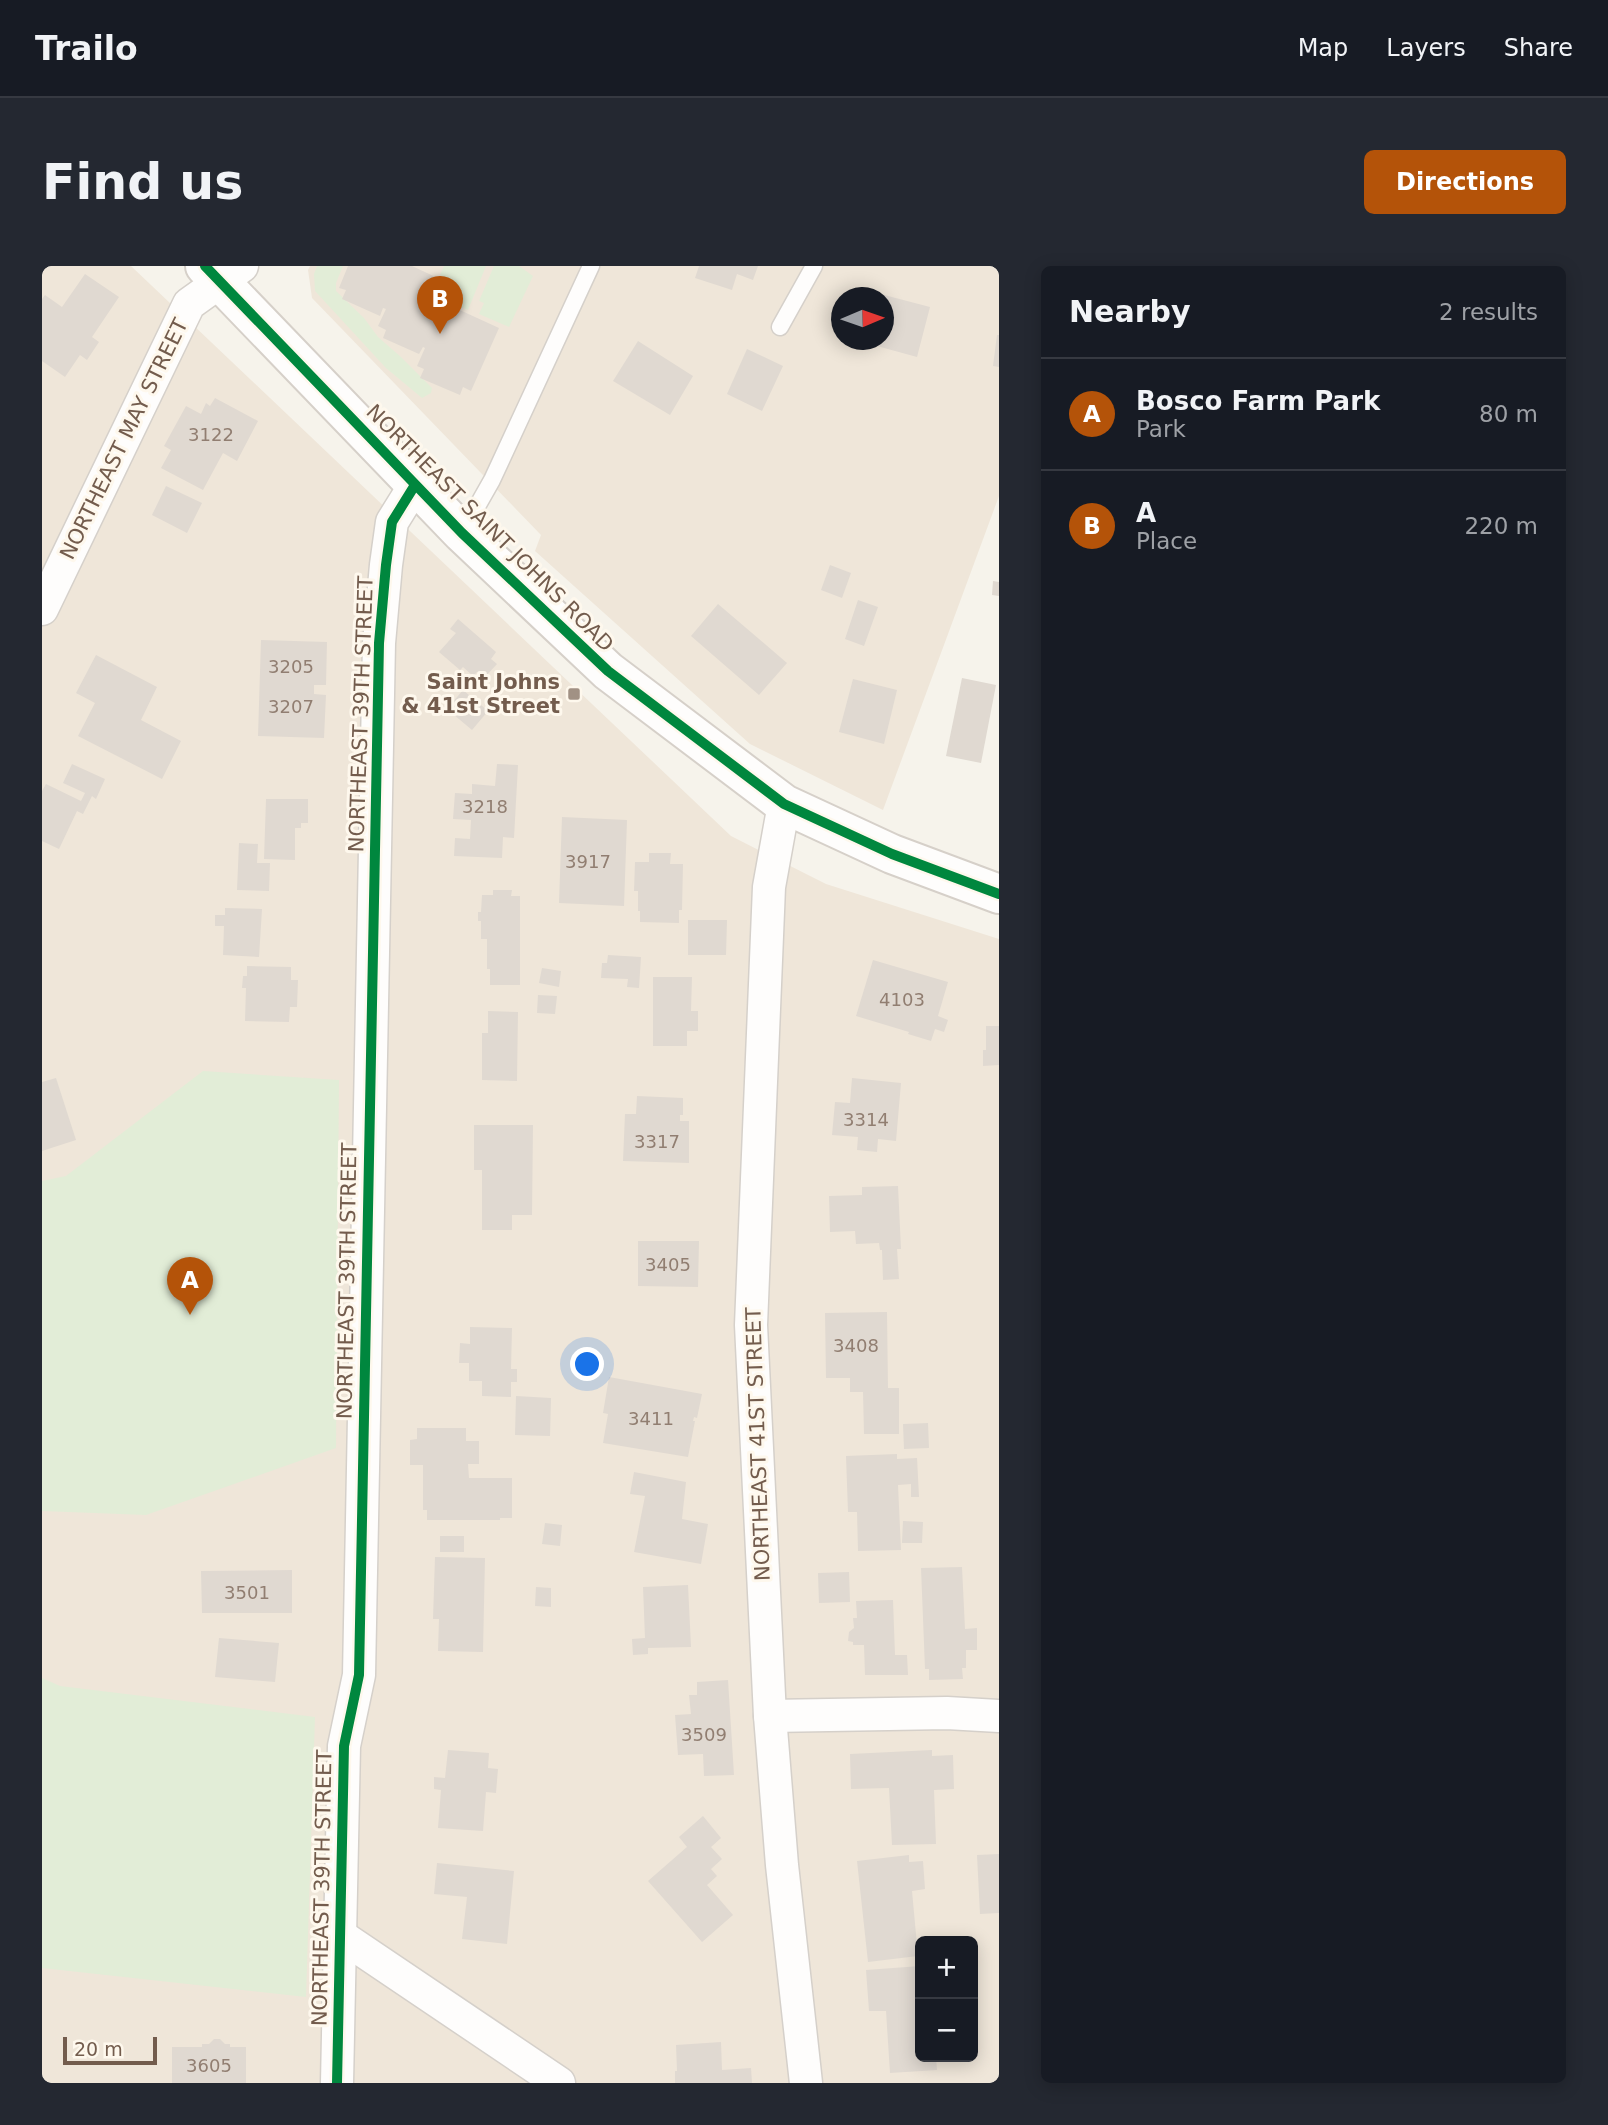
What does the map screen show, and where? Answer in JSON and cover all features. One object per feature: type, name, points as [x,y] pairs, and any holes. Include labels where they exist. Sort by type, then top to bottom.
[{"type":"main road","name":"NORTHEAST SAINT JOHNS ROAD","points":[[223,271],[415,485],[608,671],[784,804],[892,854],[999,894]]},
{"type":"street","name":"NORTHEAST MAY STREET","points":[[42,609],[189,304],[223,271]]},
{"type":"street","name":"NORTHEAST 39TH STREET","points":[[337,2083],[344,1746],[359,1675],[379,643],[392,522],[415,485]]},
{"type":"street","name":"NORTHEAST 41ST STREET","points":[[784,804],[769,887],[751,1325],[770,1716],[782,1866],[806,2083]]},
{"type":"street","points":[[770,1716],[947,1713],[999,1716]]},
{"type":"street","points":[[341,1936],[559,2083]]},
{"type":"lane","points":[[462,533],[492,480],[591,266]]},
{"type":"lane","points":[[780,327],[814,266]]},
{"type":"shaded area","points":[[42,266],[131,266],[731,836],[826,884],[999,939],[999,2083],[42,2083]]},
{"type":"shaded area","points":[[310,266],[999,266],[999,496],[883,810],[750,744],[535,551],[541,535],[312,298],[308,270]]},
{"type":"green space","points":[[317,266],[343,266],[336,283],[336,291],[364,318],[378,337],[432,388],[431,393],[422,398],[386,368],[315,291],[314,274]]},
{"type":"green space","points":[[444,266],[486,266],[468,310],[453,304],[460,288],[440,275]]},
{"type":"green space","points":[[494,266],[519,266],[533,276],[509,327],[479,314],[484,303],[479,301]]},
{"type":"green space","points":[[203,1071],[339,1080],[336,1448],[146,1515],[42,1511],[42,1181],[66,1176]]},
{"type":"green space","points":[[42,1678],[60,1686],[315,1717],[306,1997],[42,1968]]},
{"type":"building","points":[[348,266],[412,266],[459,288],[451,306],[499,328],[471,391],[463,387],[460,395],[420,378],[424,369],[417,366],[425,348],[423,347],[419,354],[383,338],[386,330],[378,326],[386,309],[383,308],[380,316],[342,299],[346,290],[339,288]]},
{"type":"building","points":[[699,266],[758,266],[753,280],[737,274],[732,290],[695,278]]},
{"type":"building","points":[[85,274],[119,297],[92,337],[99,342],[87,360],[80,355],[65,377],[42,361],[42,299],[45,295],[62,307]]},
{"type":"building","points":[[894,298],[930,307],[917,357],[891,350],[894,350]]},
{"type":"building","points":[[999,335],[999,367],[993,366]]},
{"type":"building","points":[[638,341],[693,376],[670,415],[613,381]]},
{"type":"building","points":[[747,349],[783,366],[762,411],[727,394]]},
{"type":"building","points":[[215,398],[258,421],[237,461],[223,453],[203,490],[161,468],[171,450],[164,446],[186,406],[201,414],[206,403],[210,406]]},
{"type":"building","points":[[166,486],[202,503],[187,533],[152,515]]},
{"type":"building","points":[[830,565],[851,573],[842,598],[821,590]]},
{"type":"building","points":[[993,581],[999,582],[999,596],[992,595]]},
{"type":"building","points":[[858,600],[878,607],[864,646],[845,639]]},
{"type":"building","points":[[718,604],[787,663],[759,695],[691,636]]},
{"type":"building","points":[[458,619],[496,652],[491,659],[497,664],[484,678],[477,672],[473,676],[463,667],[460,670],[439,652],[456,633],[450,629]]},
{"type":"building","points":[[261,640],[327,642],[326,685],[314,685],[314,694],[326,695],[324,738],[258,736]]},
{"type":"building","points":[[96,655],[157,687],[141,720],[181,741],[162,779],[78,736],[95,703],[76,693]]},
{"type":"building","points":[[962,678],[996,685],[981,763],[946,756]]},
{"type":"building","points":[[853,679],[897,690],[884,744],[839,732]]},
{"type":"building","points":[[463,690],[488,711],[472,730],[447,709]]},
{"type":"building","points":[[72,764],[105,779],[96,799],[92,796],[83,814],[77,811],[59,849],[42,841],[42,791],[46,784],[81,801],[85,793],[63,783]]},
{"type":"building","points":[[497,764],[518,765],[514,838],[503,837],[502,858],[454,856],[455,838],[470,839],[471,820],[453,819],[455,793],[472,794],[472,784],[495,786]]},
{"type":"building","points":[[266,799],[308,799],[308,823],[301,823],[301,828],[295,828],[295,860],[264,859]]},
{"type":"building","points":[[562,817],[627,820],[624,906],[559,903]]},
{"type":"building","points":[[239,843],[258,844],[257,863],[270,863],[269,891],[237,890]]},
{"type":"building","points":[[649,853],[671,853],[670,864],[683,864],[682,910],[679,910],[679,923],[640,922],[638,891],[634,891],[635,862],[649,862]]},
{"type":"building","points":[[493,890],[512,890],[511,896],[520,896],[520,985],[490,985],[487,939],[481,939],[478,912],[481,912],[482,895],[493,895]]},
{"type":"building","points":[[225,908],[262,909],[259,957],[223,955],[224,926],[215,926],[215,915],[225,915]]},
{"type":"building","points":[[688,920],[727,920],[726,955],[688,955]]},
{"type":"building","points":[[608,955],[641,957],[639,988],[627,987],[628,979],[601,978],[602,963],[607,963]]},
{"type":"building","points":[[873,960],[948,982],[938,1016],[948,1020],[944,1032],[935,1029],[931,1041],[856,1016]]},
{"type":"building","points":[[247,966],[291,967],[291,980],[298,980],[297,1007],[290,1007],[289,1022],[245,1021],[246,988],[242,988],[243,976],[247,976]]},
{"type":"building","points":[[542,968],[561,971],[559,987],[539,983]]},
{"type":"building","points":[[653,977],[692,977],[691,1011],[698,1011],[698,1031],[687,1031],[687,1046],[653,1046]]},
{"type":"building","points":[[538,995],[557,996],[555,1014],[537,1013]]},
{"type":"building","points":[[488,1011],[518,1012],[517,1081],[482,1080],[482,1033],[488,1033]]},
{"type":"building","points":[[986,1026],[999,1026],[999,1065],[983,1066]]},
{"type":"building","points":[[56,1078],[76,1140],[42,1151],[42,1082]]},
{"type":"building","points":[[852,1078],[901,1083],[896,1141],[878,1139],[877,1152],[857,1150],[858,1137],[832,1135],[835,1102],[850,1103]]},
{"type":"building","points":[[637,1096],[683,1098],[683,1115],[680,1115],[680,1121],[689,1121],[689,1163],[623,1161],[625,1114],[636,1114]]},
{"type":"building","points":[[474,1125],[533,1125],[532,1215],[512,1215],[512,1230],[482,1230],[482,1170],[474,1170]]},
{"type":"building","points":[[898,1186],[901,1249],[897,1249],[899,1279],[883,1280],[882,1250],[879,1243],[856,1244],[855,1231],[830,1232],[829,1196],[862,1195],[862,1187]]},
{"type":"building","points":[[638,1241],[699,1241],[698,1287],[638,1286]]},
{"type":"building","points":[[887,1312],[888,1388],[899,1388],[899,1434],[864,1434],[863,1392],[850,1392],[850,1378],[826,1378],[825,1313]]},
{"type":"building","points":[[470,1327],[512,1328],[511,1369],[517,1369],[517,1382],[511,1382],[511,1397],[482,1396],[482,1381],[469,1381],[469,1363],[459,1363],[460,1343],[470,1344]]},
{"type":"building","points":[[609,1377],[702,1394],[697,1418],[694,1417],[693,1421],[688,1457],[603,1443],[608,1414],[603,1413]]},
{"type":"building","points":[[516,1396],[551,1398],[550,1436],[515,1435]]},
{"type":"building","points":[[928,1423],[929,1448],[904,1449],[903,1424]]},
{"type":"building","points":[[417,1428],[466,1428],[466,1441],[479,1441],[479,1464],[468,1464],[469,1478],[512,1478],[512,1518],[427,1520],[427,1510],[423,1510],[423,1465],[410,1465],[410,1440],[417,1439]]},
{"type":"building","points":[[897,1454],[897,1459],[917,1458],[919,1497],[911,1497],[911,1484],[898,1485],[901,1550],[858,1551],[857,1512],[848,1512],[846,1456]]},
{"type":"building","points":[[634,1472],[686,1482],[682,1519],[708,1524],[701,1564],[634,1552],[645,1496],[630,1494]]},
{"type":"building","points":[[903,1521],[923,1522],[922,1543],[902,1543]]},
{"type":"building","points":[[545,1523],[562,1525],[560,1546],[542,1544]]},
{"type":"building","points":[[440,1536],[464,1536],[464,1552],[440,1552]]},
{"type":"building","points":[[435,1557],[485,1558],[483,1652],[438,1651],[439,1619],[433,1619]]},
{"type":"building","points":[[962,1567],[965,1629],[977,1628],[977,1650],[966,1650],[966,1668],[962,1668],[963,1679],[929,1680],[929,1669],[925,1669],[921,1568]]},
{"type":"building","points":[[292,1570],[292,1613],[202,1613],[201,1571]]},
{"type":"building","points":[[849,1572],[850,1602],[819,1603],[818,1573]]},
{"type":"building","points":[[688,1585],[691,1647],[648,1648],[648,1654],[633,1655],[632,1639],[645,1638],[643,1587]]},
{"type":"building","points":[[536,1587],[551,1588],[551,1607],[535,1606]]},
{"type":"building","points":[[893,1600],[895,1655],[907,1655],[908,1675],[865,1675],[864,1645],[853,1645],[853,1642],[848,1641],[849,1632],[854,1628],[853,1618],[857,1618],[856,1601]]},
{"type":"building","points":[[219,1638],[279,1643],[275,1682],[215,1677]]},
{"type":"building","points":[[728,1680],[734,1775],[704,1776],[703,1754],[678,1755],[675,1715],[691,1714],[689,1695],[697,1695],[697,1682]]},
{"type":"building","points":[[448,1750],[489,1753],[488,1768],[498,1769],[496,1793],[486,1792],[483,1831],[438,1828],[441,1790],[434,1789],[434,1777],[445,1778]]},
{"type":"building","points":[[932,1750],[932,1756],[953,1755],[954,1789],[934,1790],[936,1844],[892,1845],[889,1788],[851,1789],[850,1754]]},
{"type":"building","points":[[703,1816],[721,1838],[711,1847],[722,1859],[711,1869],[717,1876],[707,1885],[733,1915],[702,1942],[648,1881],[687,1847],[679,1837]]},
{"type":"building","points":[[999,1854],[999,1913],[980,1914],[977,1855]]},
{"type":"building","points":[[909,1855],[909,1862],[923,1861],[925,1889],[912,1891],[915,1956],[868,1962],[857,1861]]},
{"type":"building","points":[[437,1863],[514,1871],[507,1944],[462,1939],[467,1897],[434,1894]]},
{"type":"building","points":[[915,1966],[915,2062],[936,2062],[937,2070],[890,2073],[886,2011],[869,2011],[866,1970]]},
{"type":"building","points":[[214,2039],[230,2044],[230,2047],[246,2047],[246,2083],[172,2083],[172,2047],[202,2047],[202,2044],[209,2044]]},
{"type":"building","points":[[721,2042],[722,2070],[751,2068],[752,2083],[675,2083],[676,2045]]},
{"type":"cycle path","points":[[205,266],[462,533],[608,671],[784,804],[892,854],[999,894]]},
{"type":"cycle path","points":[[337,2083],[344,1746],[359,1675],[379,643],[392,522],[415,485]]},
{"type":"place","name":"A","points":[[440,334]]},
{"type":"place","name":"Saint Johns & 41st Street","points":[[574,694]]},
{"type":"place","name":"Bosco Farm Park","points":[[190,1315]]}]
